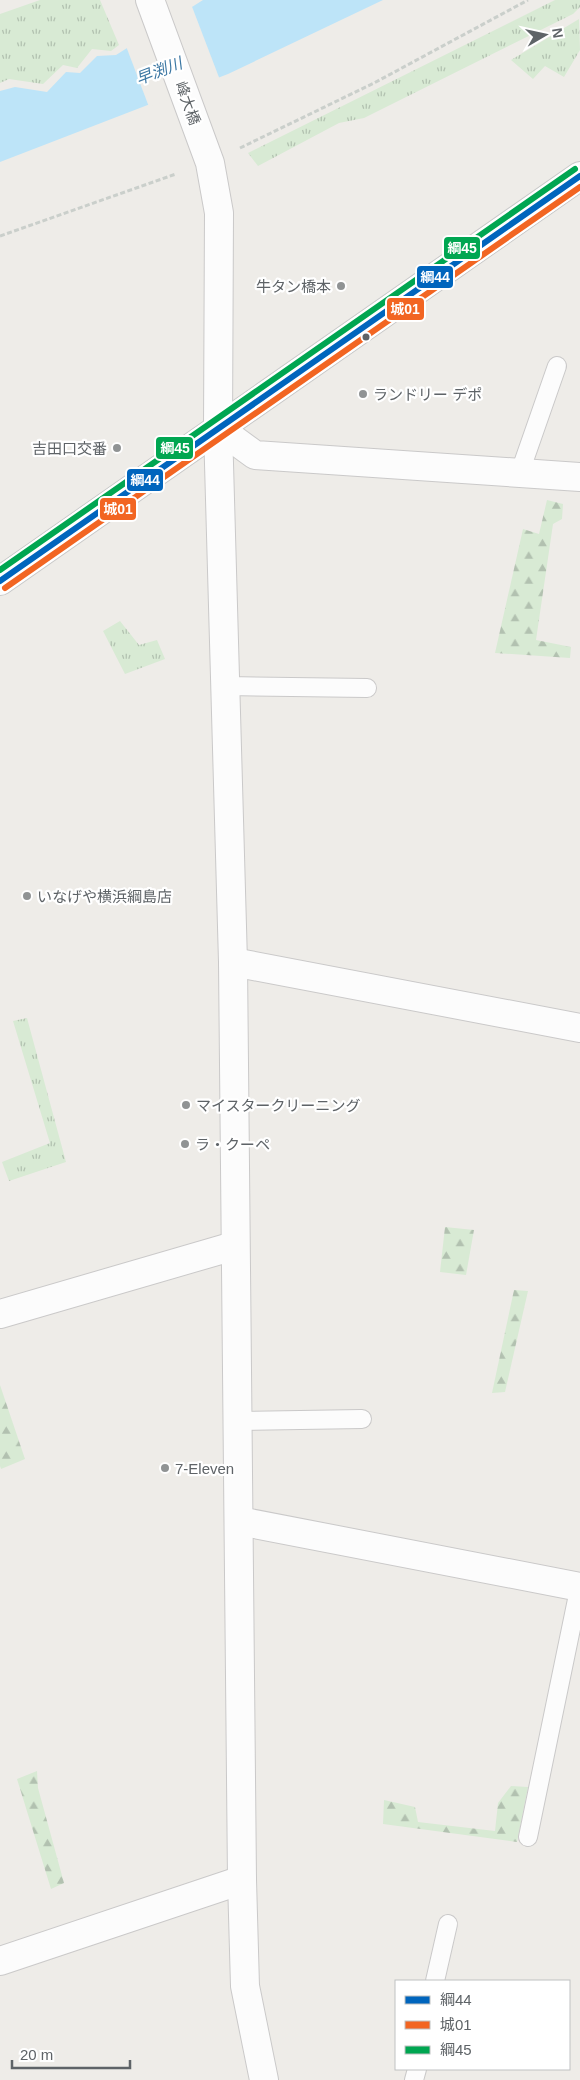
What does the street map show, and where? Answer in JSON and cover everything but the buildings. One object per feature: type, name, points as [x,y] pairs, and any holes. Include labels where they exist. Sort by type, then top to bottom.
[{"type":"street","name":"峰大橋","points":[[150,0],[207,157],[219,213],[218,428],[233,962],[234,1246],[239,1521],[242,1880],[245,1986],[264,2080]]},
{"type":"street","points":[[0,581],[580,176]]},
{"type":"street","points":[[218,428],[255,455],[580,477]]},
{"type":"street","points":[[233,962],[580,1028]]},
{"type":"street","points":[[0,1314],[234,1246]]},
{"type":"street","points":[[239,1521],[580,1586]]},
{"type":"street","points":[[2,1954],[242,1880]]},
{"type":"lane","points":[[520,472],[557,366]]},
{"type":"lane","points":[[226,686],[367,688]]},
{"type":"lane","points":[[237,1421],[362,1419]]},
{"type":"lane","points":[[528,1837],[580,1586]]},
{"type":"lane","points":[[435,1980],[448,1924]]},
{"type":"path","points":[[0,236],[207,157],[374,83],[528,0]]},
{"type":"green space","points":[[40,0],[100,0],[119,45],[111,51],[92,49],[77,68],[63,65],[43,84],[9,79],[0,83],[0,14]]},
{"type":"green space","points":[[555,0],[580,0],[580,7],[573,14],[364,118],[339,123],[258,166],[248,153]]},
{"type":"green space","points":[[579,19],[580,50],[564,77],[545,66],[533,79],[511,60]]},
{"type":"green space","points":[[547,500],[563,504],[562,519],[553,524],[536,640],[571,647],[570,658],[495,653],[523,529],[539,534]]},
{"type":"green space","points":[[120,621],[139,645],[157,640],[165,659],[125,674],[103,631]]},
{"type":"green space","points":[[27,1018],[66,1162],[9,1181],[2,1162],[50,1143],[13,1021]]},
{"type":"green space","points":[[445,1227],[474,1230],[466,1275],[440,1272]]},
{"type":"green space","points":[[514,1290],[528,1291],[505,1392],[492,1393]]},
{"type":"green space","points":[[0,1385],[25,1459],[1,1469],[0,1466]]},
{"type":"green space","points":[[37,1771],[38,1788],[64,1883],[51,1889],[17,1779]]},
{"type":"green space","points":[[511,1786],[528,1787],[517,1842],[383,1824],[384,1800],[415,1807],[418,1822],[495,1831],[498,1803]]},
{"type":"water","name":"早渕川","points":[[203,0],[383,0],[228,74],[0,162],[0,91],[15,87],[47,92],[66,72],[80,73],[97,56],[116,55]]},
{"type":"pier","points":[[191,4],[220,80],[149,107],[126,46]]},
{"type":"transit line","name":"綱45","points":[[0,570],[575,169]]},
{"type":"transit line","name":"綱44","points":[[0,581],[580,176]]},
{"type":"transit line","name":"城01","points":[[5,588],[580,187]]},
{"type":"place","name":"牛タン橋本","points":[[341,286]]},
{"type":"place","name":"ランドリー デポ","points":[[363,394]]},
{"type":"place","name":"吉田口交番","points":[[117,448]]},
{"type":"place","name":"いなげや横浜綱島店","points":[[27,896]]},
{"type":"place","name":"マイスタークリーニング","points":[[186,1105]]},
{"type":"place","name":"ラ・クーペ","points":[[185,1144]]},
{"type":"place","name":"7-Eleven","points":[[165,1468]]}]
